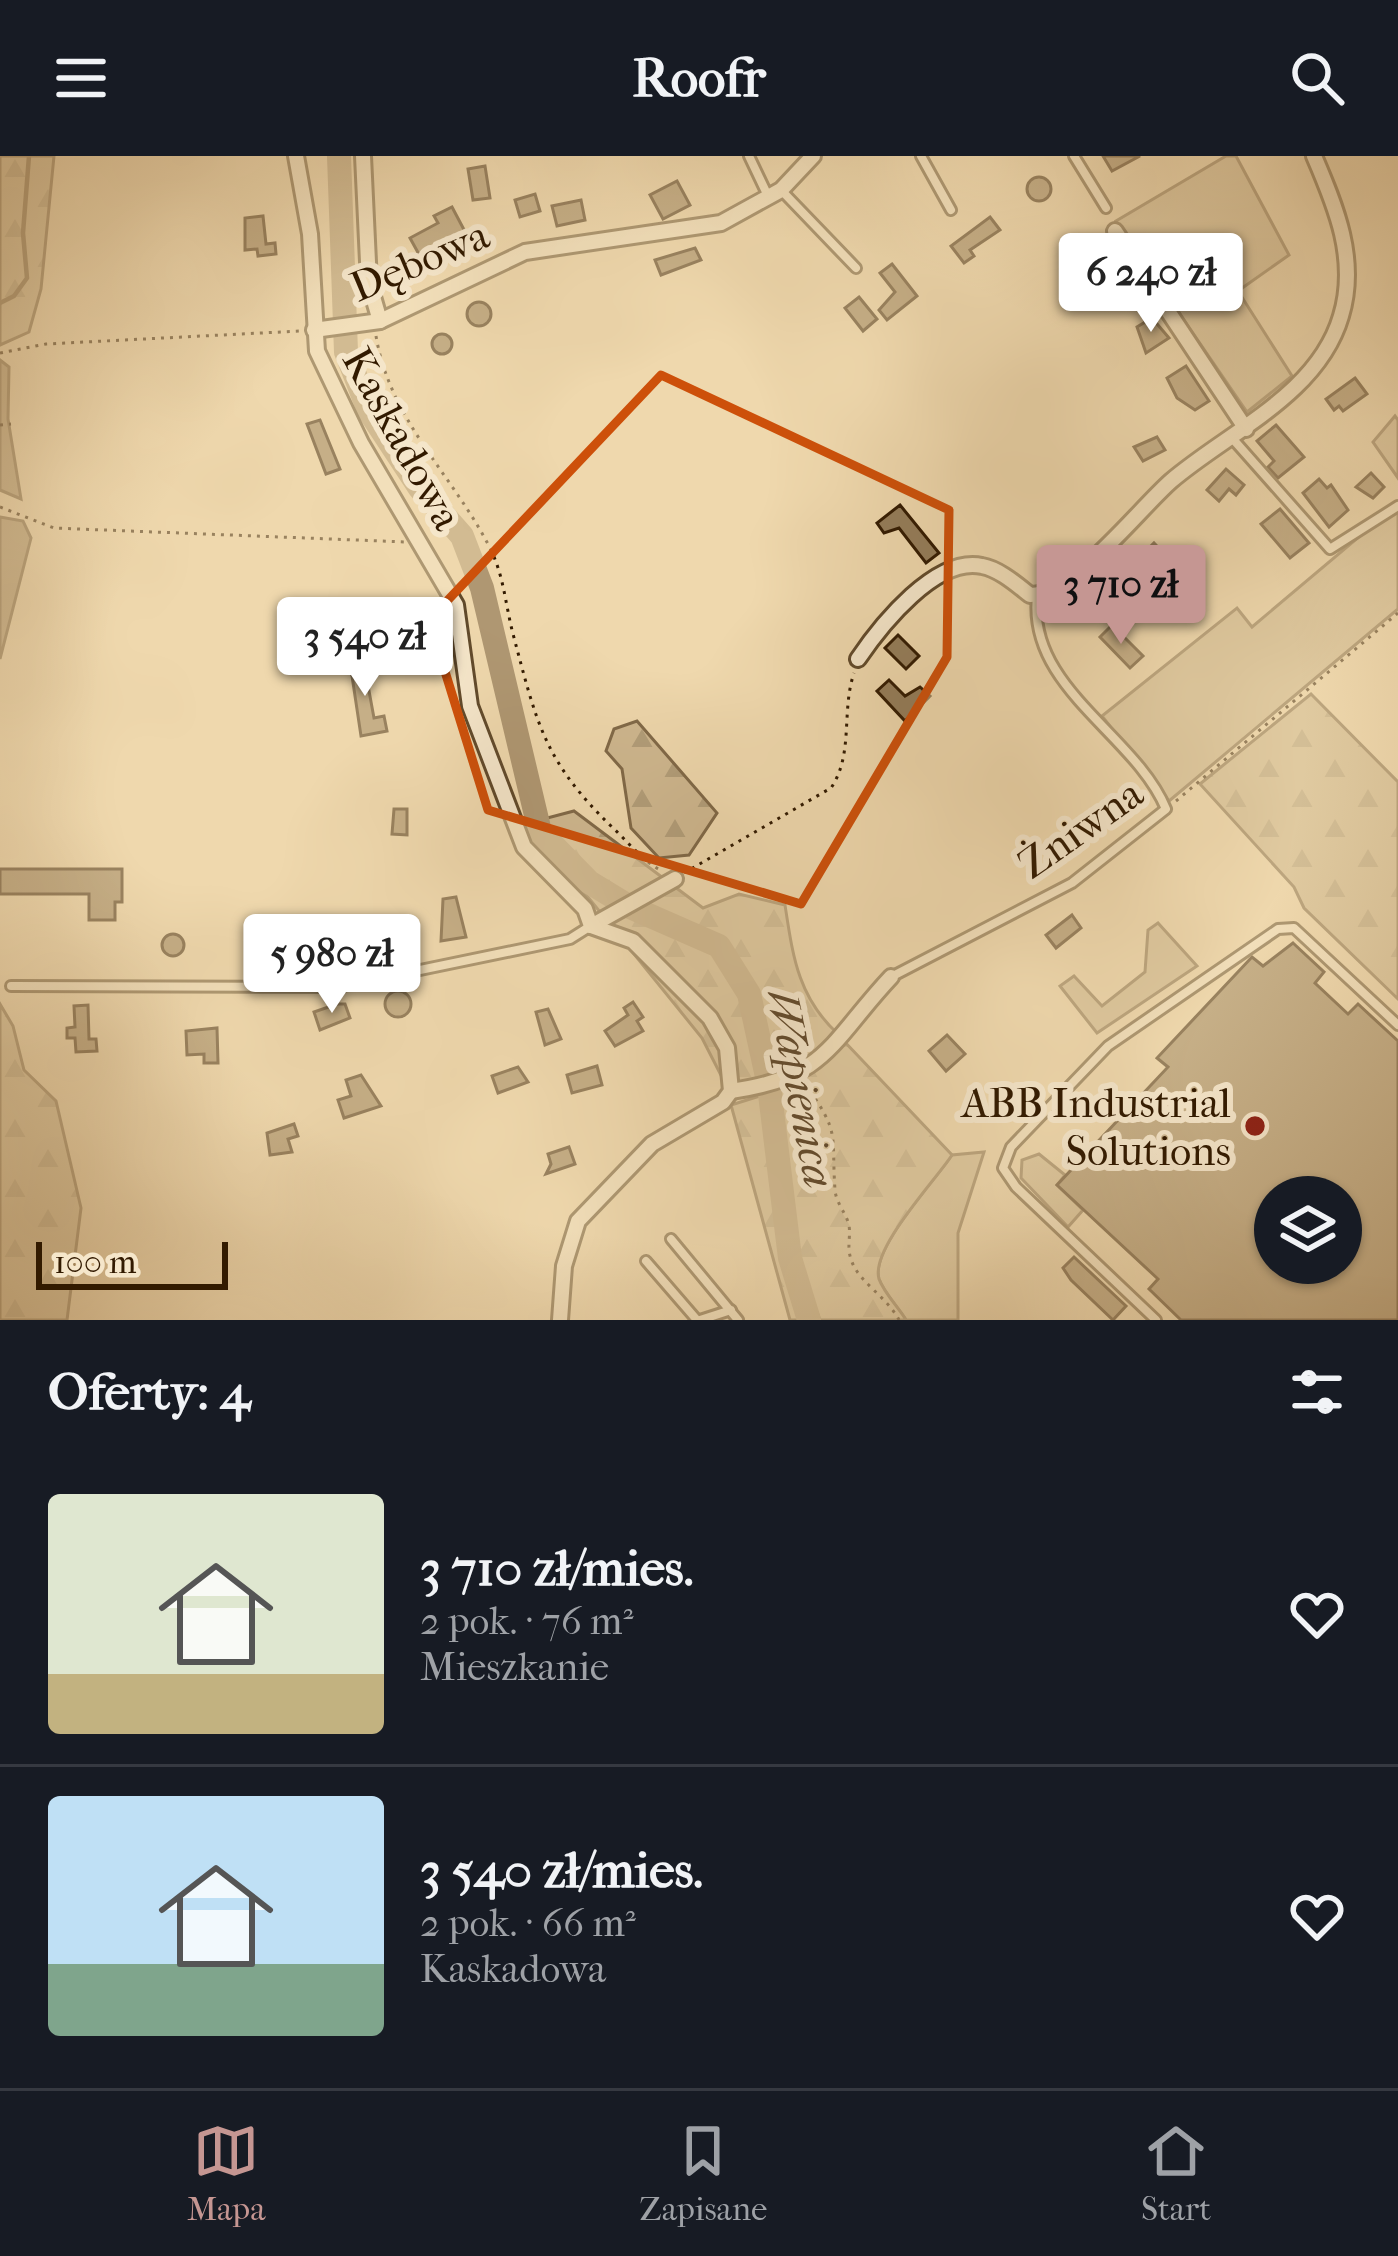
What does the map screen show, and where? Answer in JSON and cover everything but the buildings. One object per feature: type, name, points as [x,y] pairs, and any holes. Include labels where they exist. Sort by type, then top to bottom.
[{"type":"street","name":"Kaskadowa","points":[[296,156],[321,330],[316,351],[361,442],[456,605],[470,706],[524,847],[585,908],[591,926]]},
{"type":"street","points":[[363,156],[372,322]]},
{"type":"street","name":"Dębowa","points":[[321,330],[372,322],[525,252],[701,229],[775,193],[813,156]]},
{"type":"street","points":[[858,659],[876,633],[920,592],[965,564],[986,566],[1037,596],[1059,588],[1174,478],[1246,429],[1310,369],[1341,319],[1347,256],[1342,226],[1314,156]]},
{"type":"street","points":[[1115,231],[1246,429]]},
{"type":"street","points":[[591,926],[675,879]]},
{"type":"street","points":[[560,1320],[564,1266],[578,1221],[652,1144],[723,1102],[731,1091],[727,1048],[710,1018],[633,941],[591,926]]},
{"type":"street","name":"Żniwna","points":[[795,1077],[819,1061],[891,977]]},
{"type":"street","points":[[731,1091],[795,1077]]},
{"type":"lane","points":[[749,156],[775,193],[856,268]]},
{"type":"lane","points":[[921,156],[951,210]]},
{"type":"lane","points":[[1074,156],[1106,208]]},
{"type":"lane","points":[[1232,439],[1330,549],[1398,506]]},
{"type":"lane","points":[[1037,596],[1035,613],[1054,668],[1166,809]]},
{"type":"lane","name":"Żniwna","points":[[891,977],[1072,883],[1166,809]]},
{"type":"lane","points":[[11,986],[338,987],[570,940],[591,926]]},
{"type":"lane","points":[[1156,1320],[1006,1175],[1003,1161],[1011,1147],[1108,1046],[1278,929],[1294,928],[1398,1025]]},
{"type":"lane","points":[[671,1239],[738,1320]]},
{"type":"lane","points":[[646,1261],[699,1320],[733,1310]]},
{"type":"path","points":[[372,322],[388,384],[414,435],[486,541],[502,575],[511,628],[552,758],[589,804],[651,865],[675,879],[831,788],[843,771],[845,701],[858,659]]},
{"type":"path","points":[[0,353],[46,344],[321,330]]},
{"type":"path","points":[[0,425],[11,424]]},
{"type":"path","points":[[0,507],[54,528],[420,542]]},
{"type":"path","name":"Żniwna","points":[[1166,809],[1398,613]]},
{"type":"path","points":[[795,1077],[828,1112],[836,1140],[835,1193],[850,1228],[845,1243],[854,1269],[889,1300],[899,1320]]},
{"type":"highlighted area","points":[[661,375],[949,510],[947,657],[801,904],[488,810],[429,620]]},
{"type":"green space","points":[[0,156],[54,156],[41,289],[29,332],[0,345]]},
{"type":"green space","points":[[1226,156],[1236,156],[1289,255],[1238,291],[1292,376],[1247,412],[1116,221]]},
{"type":"green space","points":[[1395,416],[1398,420],[1398,478],[1373,442]]},
{"type":"green space","points":[[1398,504],[1398,609],[1169,801],[1102,716],[1237,608],[1252,627]]},
{"type":"green space","points":[[1311,694],[1398,782],[1398,999],[1304,908],[1294,887],[1200,784]]},
{"type":"green space","points":[[637,721],[717,813],[689,855],[659,858],[631,828],[622,769],[606,751],[614,729]]},
{"type":"green space","points":[[574,811],[703,908],[739,894],[785,905],[806,991],[839,1035],[798,1073],[727,1087],[702,1038],[528,823]]},
{"type":"green space","points":[[1158,923],[1197,966],[1097,1033],[1060,986],[1074,976],[1102,1006],[1145,972],[1148,930]]},
{"type":"green space","points":[[0,1004],[13,1026],[24,1070],[56,1101],[81,1208],[67,1320],[0,1320]]},
{"type":"green space","points":[[842,1039],[952,1155],[894,1233],[879,1266],[881,1284],[906,1320],[820,1320],[799,1265],[779,1086]]},
{"type":"green space","points":[[763,1095],[781,1255],[799,1320],[790,1320],[731,1105]]},
{"type":"green space","points":[[984,1152],[958,1233],[958,1320],[906,1320],[879,1279],[884,1251],[952,1155]]},
{"type":"green space","points":[[1039,1154],[1065,1175],[1057,1185],[1083,1210],[1068,1227],[1021,1178],[1022,1160]]},
{"type":"shaded area","points":[[0,360],[9,367],[8,419],[21,499],[0,490]]},
{"type":"shaded area","points":[[0,517],[23,521],[31,538],[0,659]]},
{"type":"waterway","points":[[0,303],[14,296],[27,278],[23,233],[29,156]]},
{"type":"waterway","name":"Wapienica","points":[[339,156],[346,352],[369,411],[419,487],[462,536],[482,588],[540,832],[589,882],[630,907],[719,946],[749,994],[769,1086],[790,1258],[809,1320]]},
{"type":"place","name":"ABB Industrial Solutions","points":[[1255,1126]]}]
